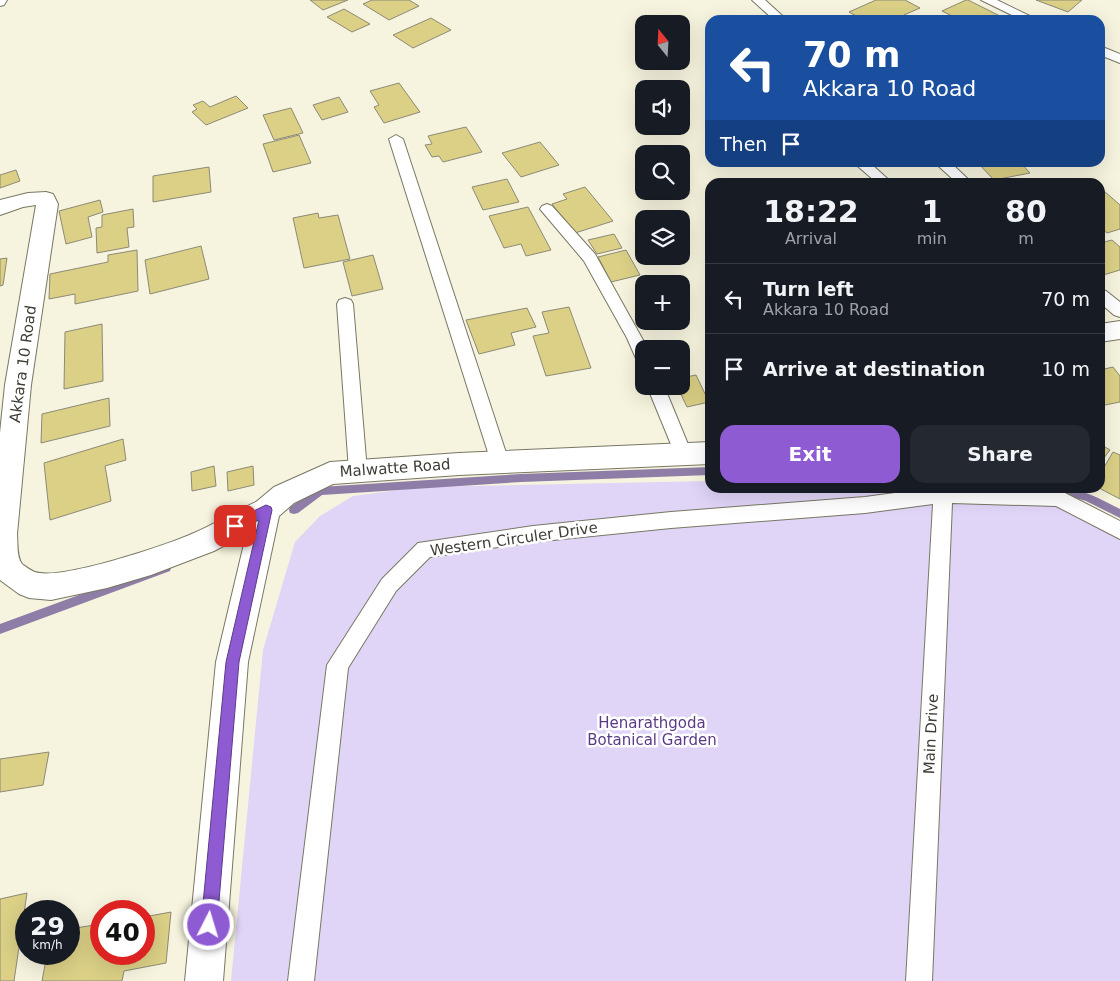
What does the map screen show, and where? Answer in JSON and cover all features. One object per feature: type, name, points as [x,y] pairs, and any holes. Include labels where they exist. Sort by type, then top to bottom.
[{"type":"street","name":"Akkara 10 Road","points":[[0,208],[19,201],[37,198],[46,199],[47,204],[18,385],[3,534],[4,560],[12,572],[29,585],[51,587],[107,575],[151,562],[204,542],[266,510]]},
{"type":"street","points":[[1105,332],[1120,330]]},
{"type":"street","name":"Malwatte Road","points":[[266,510],[284,495],[330,473],[500,462],[697,453]]},
{"type":"street","points":[[204,981],[232,662],[266,510]]},
{"type":"lane","points":[[758,0],[776,15]]},
{"type":"lane","points":[[987,0],[1021,15]]},
{"type":"lane","points":[[1105,52],[1120,58]]},
{"type":"lane","points":[[396,139],[500,462]]},
{"type":"lane","points":[[866,167],[879,178]]},
{"type":"lane","points":[[947,167],[959,178]]},
{"type":"lane","points":[[547,209],[590,258],[636,340]]},
{"type":"lane","points":[[1105,299],[1120,311]]},
{"type":"lane","points":[[345,304],[358,471]]},
{"type":"lane","points":[[661,395],[697,453]]},
{"type":"lane","name":"Western Circuler Drive","points":[[301,981],[338,665],[389,585],[425,549],[533,534],[671,520],[865,505],[931,493]]},
{"type":"lane","name":"Main Drive","points":[[919,981],[942,493]]},
{"type":"lane","points":[[975,493],[1059,498],[1120,531]]},
{"type":"green space","name":"Henarathgoda Botanical Garden","points":[[705,481],[705,493],[1065,493],[1120,521],[1120,981],[231,981],[263,650],[295,542],[320,516],[353,496],[422,487]]},
{"type":"building","points":[[310,0],[348,0],[323,10]]},
{"type":"building","points":[[372,0],[409,0],[419,6],[389,20],[363,4]]},
{"type":"building","points":[[876,0],[905,0],[920,8],[904,15],[854,15],[849,12]]},
{"type":"building","points":[[968,0],[998,15],[950,15],[942,11]]},
{"type":"building","points":[[1036,0],[1082,0],[1068,12]]},
{"type":"building","points":[[344,9],[370,24],[352,32],[327,17]]},
{"type":"building","points":[[431,18],[451,30],[413,48],[393,35]]},
{"type":"building","points":[[399,83],[420,112],[384,123],[374,107],[379,105],[370,91]]},
{"type":"building","points":[[236,96],[248,108],[206,125],[192,112],[197,109],[193,105],[203,101],[210,107]]},
{"type":"building","points":[[339,97],[348,112],[322,120],[313,105]]},
{"type":"building","points":[[291,108],[303,133],[274,140],[263,115]]},
{"type":"building","points":[[466,127],[482,152],[443,162],[439,156],[432,157],[425,145],[432,144],[428,136]]},
{"type":"building","points":[[299,135],[311,163],[273,172],[263,144]]},
{"type":"building","points":[[540,142],[559,165],[521,177],[502,153]]},
{"type":"building","points":[[209,167],[211,192],[153,202],[153,176]]},
{"type":"building","points":[[982,167],[1025,167],[1030,173],[1004,178],[992,178]]},
{"type":"building","points":[[16,170],[20,181],[0,188],[0,175]]},
{"type":"building","points":[[507,179],[519,202],[483,210],[472,187]]},
{"type":"building","points":[[585,187],[613,221],[575,233],[552,204],[567,199],[563,194]]},
{"type":"building","points":[[1105,192],[1120,205],[1120,229],[1107,233],[1105,231]]},
{"type":"building","points":[[100,200],[103,212],[88,217],[92,237],[66,244],[59,211]]},
{"type":"building","points":[[528,207],[551,250],[526,256],[521,244],[504,248],[489,216]]},
{"type":"building","points":[[133,209],[134,227],[127,228],[129,247],[97,253],[96,228],[102,227],[102,215]]},
{"type":"building","points":[[318,213],[319,218],[338,215],[350,259],[304,268],[293,218]]},
{"type":"building","points":[[614,234],[622,248],[597,254],[588,240]]},
{"type":"building","points":[[1112,240],[1120,247],[1120,270],[1105,274],[1105,242]]},
{"type":"building","points":[[201,246],[209,279],[150,294],[145,260]]},
{"type":"building","points":[[137,250],[138,291],[75,304],[75,294],[49,299],[50,274],[108,262],[108,255]]},
{"type":"building","points":[[626,250],[640,275],[611,282],[598,257]]},
{"type":"building","points":[[373,255],[383,289],[352,296],[343,262]]},
{"type":"building","points":[[7,258],[3,285],[0,286],[0,259]]},
{"type":"building","points":[[569,307],[591,368],[546,376],[533,336],[549,333],[542,312]]},
{"type":"building","points":[[527,308],[536,327],[511,333],[515,345],[479,354],[466,320]]},
{"type":"building","points":[[102,324],[103,381],[64,389],[65,332]]},
{"type":"building","points":[[1113,367],[1120,376],[1120,402],[1105,405],[1105,369]]},
{"type":"building","points":[[696,375],[705,394],[705,403],[687,407],[681,395],[690,395],[690,376]]},
{"type":"building","points":[[109,398],[110,426],[41,443],[42,414]]},
{"type":"building","points":[[123,439],[126,460],[105,466],[111,501],[50,520],[44,463]]},
{"type":"building","points":[[1105,447],[1110,450],[1105,456]]},
{"type":"building","points":[[1113,452],[1120,455],[1120,499],[1105,491],[1105,466]]},
{"type":"building","points":[[214,466],[216,486],[192,491],[191,472]]},
{"type":"building","points":[[253,466],[254,485],[228,491],[227,472]]},
{"type":"building","points":[[49,752],[43,785],[0,792],[0,759]]},
{"type":"building","points":[[27,893],[26,900],[15,900],[16,965],[14,981],[0,981],[0,899]]},
{"type":"building","points":[[171,912],[166,963],[124,971],[122,981],[42,981],[45,965],[80,965],[80,927],[90,926],[90,965],[155,965],[155,915]]},
{"type":"waterway","points":[[294,510],[320,491],[521,478],[705,471]]},
{"type":"waterway","points":[[1072,493],[1089,498],[1120,514]]},
{"type":"waterway","points":[[0,629],[166,568]]},
{"type":"route","points":[[209,925],[232,662],[266,510],[235,526]]}]
